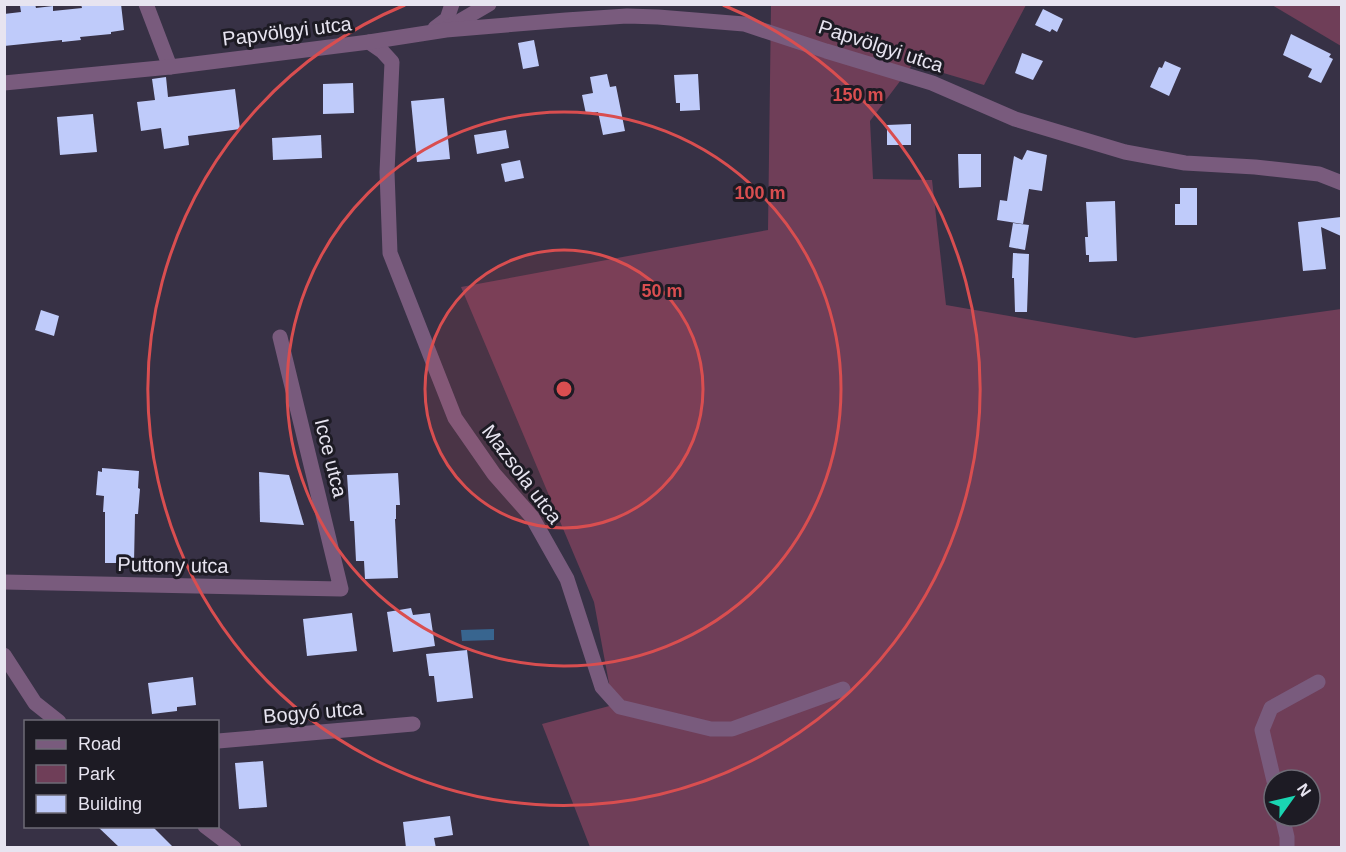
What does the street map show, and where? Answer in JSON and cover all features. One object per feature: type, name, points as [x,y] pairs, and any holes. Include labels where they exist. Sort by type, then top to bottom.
[{"type":"street","points":[[146,4],[170,67]]},
{"type":"street","points":[[428,33],[447,19],[452,4]]},
{"type":"street","points":[[446,30],[489,4]]},
{"type":"street","name":"Papvölgyi utca","points":[[4,83],[170,67],[446,30],[627,16],[658,17],[744,24],[932,83],[1015,119],[1125,152],[1185,163],[1319,174],[1341,183]]},
{"type":"street","name":"Mazsola utca","points":[[369,42],[392,62],[387,172],[390,253],[455,418],[494,474],[532,517],[567,579],[602,687],[620,707],[711,729],[732,729],[843,689]]},
{"type":"street","name":"Icce utca","points":[[280,337],[341,589]]},
{"type":"street","name":"Puttony utca","points":[[4,582],[341,589]]},
{"type":"street","points":[[4,656],[35,703],[56,720]]},
{"type":"street","points":[[1271,768],[1262,730],[1271,708],[1318,682]]},
{"type":"street","name":"Bogyó utca","points":[[219,741],[413,724]]},
{"type":"street","points":[[208,828],[234,848]]},
{"type":"green space","points":[[771,5],[1026,5],[984,85],[913,64],[870,121],[873,179],[932,180],[946,305],[1135,338],[1341,309],[1341,847],[590,847],[542,724],[613,705],[594,602],[461,287],[768,230]]},
{"type":"green space","points":[[1272,5],[1341,5],[1341,46]]},
{"type":"water","points":[[494,629],[494,640],[462,641],[461,630]]},
{"type":"building","points":[[35,4],[36,8],[53,6],[53,11],[82,8],[81,4],[121,4],[124,30],[111,32],[111,34],[80,37],[81,40],[4,46],[4,14],[21,12],[20,6]]},
{"type":"building","points":[[1043,9],[1063,19],[1057,32],[1052,29],[1050,32],[1035,25]]},
{"type":"building","points":[[1291,34],[1331,54],[1329,57],[1333,59],[1321,83],[1308,77],[1312,69],[1283,55]]},
{"type":"building","points":[[534,40],[539,66],[523,69],[518,43]]},
{"type":"building","points":[[1022,53],[1043,61],[1033,80],[1015,73]]},
{"type":"building","points":[[1165,61],[1181,68],[1169,96],[1150,87],[1159,67],[1162,68]]},
{"type":"building","points":[[607,74],[610,87],[616,86],[625,131],[603,135],[598,112],[586,114],[582,95],[593,93],[590,77]]},
{"type":"building","points":[[698,74],[700,110],[680,111],[680,103],[676,103],[674,75]]},
{"type":"building","points":[[166,77],[168,97],[235,89],[240,129],[188,136],[189,145],[164,149],[161,128],[141,131],[137,102],[155,100],[152,79]]},
{"type":"building","points":[[353,83],[354,113],[323,114],[323,84]]},
{"type":"building","points":[[444,98],[450,159],[417,162],[411,101]]},
{"type":"building","points":[[93,114],[97,152],[60,155],[57,117]]},
{"type":"building","points":[[911,124],[911,145],[887,145],[887,125]]},
{"type":"building","points":[[506,130],[509,148],[477,154],[474,135]]},
{"type":"building","points":[[321,135],[322,158],[273,160],[272,138]]},
{"type":"building","points":[[1027,150],[1047,155],[1042,191],[1029,189],[1023,224],[997,220],[1000,200],[1007,201],[1014,156],[1022,160]]},
{"type":"building","points":[[958,154],[981,154],[981,187],[959,188]]},
{"type":"building","points":[[520,160],[524,178],[505,182],[501,164]]},
{"type":"building","points":[[1180,188],[1197,188],[1197,225],[1175,225],[1175,204],[1180,204]]},
{"type":"building","points":[[1115,201],[1117,261],[1089,262],[1089,255],[1086,255],[1085,237],[1088,237],[1086,202]]},
{"type":"building","points":[[1341,217],[1341,236],[1321,227],[1326,269],[1303,271],[1298,222]]},
{"type":"building","points":[[1013,223],[1029,225],[1025,250],[1009,247]]},
{"type":"building","points":[[1013,253],[1029,254],[1027,312],[1015,312],[1014,278],[1012,278]]},
{"type":"building","points":[[41,310],[59,316],[54,336],[35,330]]},
{"type":"building","points":[[102,468],[139,471],[138,488],[140,489],[138,514],[135,514],[134,563],[105,563],[104,496],[96,495],[98,471],[102,472]]},
{"type":"building","points":[[259,472],[289,475],[304,525],[260,522]]},
{"type":"building","points":[[398,473],[400,505],[396,505],[395,519],[398,578],[365,579],[364,561],[356,561],[354,521],[350,521],[347,475]]},
{"type":"building","points":[[411,608],[413,615],[430,613],[435,646],[393,652],[387,612]]},
{"type":"building","points":[[352,613],[357,651],[307,656],[303,619]]},
{"type":"building","points":[[467,650],[473,698],[437,702],[434,676],[429,676],[426,654]]},
{"type":"building","points":[[193,677],[196,705],[177,707],[177,711],[152,714],[148,683]]},
{"type":"building","points":[[263,761],[267,807],[239,809],[235,763]]},
{"type":"building","points":[[450,816],[453,835],[434,838],[436,848],[406,848],[403,822]]},
{"type":"building","points":[[99,828],[154,828],[174,848],[120,848]]}]
